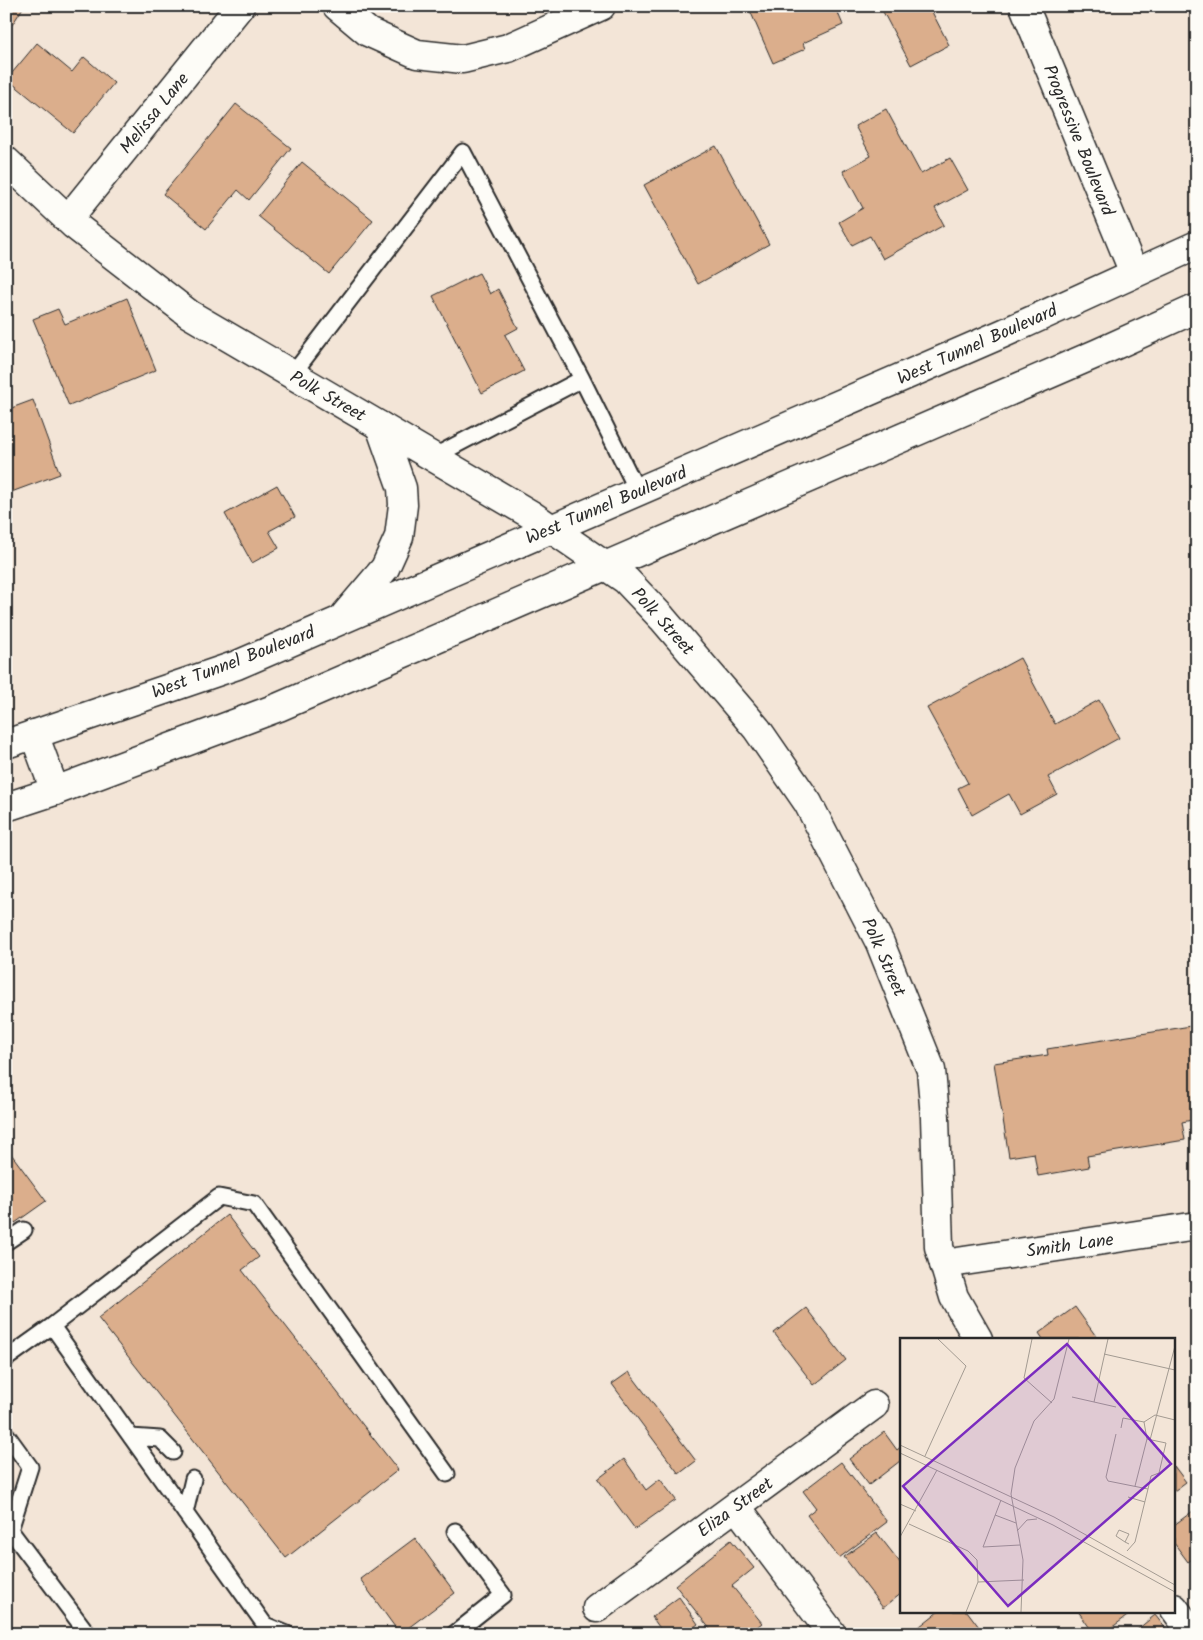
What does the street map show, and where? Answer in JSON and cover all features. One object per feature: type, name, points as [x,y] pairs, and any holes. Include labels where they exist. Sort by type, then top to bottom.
[{"type":"street","name":"Melissa Lane","points":[[68,219],[240,6]]},
{"type":"street","points":[[337,6],[368,32],[417,54],[463,59],[508,48],[601,6]]},
{"type":"street","name":"Progressive Boulevard","points":[[1024,6],[1134,273]]},
{"type":"street","name":"Polk Street","points":[[6,161],[68,219],[189,314],[530,514],[626,580],[662,618],[756,728],[808,803],[880,943],[931,1070],[935,1117],[939,1247],[954,1297],[977,1338]]},
{"type":"street","name":"West Tunnel Boulevard","points":[[6,744],[236,665],[1004,333],[1197,244]]},
{"type":"street","points":[[6,807],[279,707],[1089,357],[1197,308]]},
{"type":"street","points":[[341,620],[385,568],[399,537],[403,505],[402,488],[380,426]]},
{"type":"street","points":[[34,734],[56,790]]},
{"type":"street","name":"Smith Lane","points":[[944,1264],[1197,1226]]},
{"type":"street","name":"Eliza Street","points":[[597,1608],[874,1405]]},
{"type":"street","points":[[736,1506],[832,1634]]},
{"type":"street","points":[[1176,1611],[1193,1634]]},
{"type":"lane","points":[[292,375],[463,152],[582,379],[638,492]]},
{"type":"lane","points":[[433,457],[582,379]]},
{"type":"lane","points":[[6,1359],[219,1198],[254,1204],[447,1474]]},
{"type":"lane","points":[[6,1242],[24,1230]]},
{"type":"lane","points":[[52,1326],[185,1513],[259,1629],[287,1634]]},
{"type":"lane","points":[[6,1434],[30,1468],[10,1530],[88,1634]]},
{"type":"lane","points":[[131,1437],[160,1438],[173,1452]]},
{"type":"lane","points":[[185,1513],[193,1479]]},
{"type":"lane","points":[[454,1634],[503,1595],[455,1531]]},
{"type":"building","points":[[6,6],[24,6],[12,25],[6,21]]},
{"type":"building","points":[[748,6],[835,6],[843,25],[803,43],[805,49],[773,63]]},
{"type":"building","points":[[880,6],[929,6],[949,45],[911,65]]},
{"type":"building","points":[[37,43],[72,72],[84,57],[114,83],[73,133],[7,79]]},
{"type":"building","points":[[236,104],[291,148],[249,200],[238,190],[206,229],[163,194]]},
{"type":"building","points":[[886,109],[921,174],[950,158],[968,190],[935,208],[944,225],[883,259],[870,236],[852,245],[839,222],[863,208],[843,171],[871,156],[855,126]]},
{"type":"building","points":[[716,146],[769,244],[698,284],[644,185]]},
{"type":"building","points":[[302,162],[373,220],[329,274],[258,216]]},
{"type":"building","points":[[479,273],[490,294],[498,289],[518,328],[505,335],[524,371],[482,393],[433,296]]},
{"type":"building","points":[[127,298],[156,370],[69,406],[33,319],[58,309],[65,324]]},
{"type":"building","points":[[33,400],[60,474],[6,494],[6,410]]},
{"type":"building","points":[[277,485],[295,517],[269,531],[279,548],[252,563],[225,514]]},
{"type":"building","points":[[1020,658],[1055,724],[1099,700],[1119,738],[1048,777],[1057,794],[1020,814],[1009,794],[972,815],[958,788],[968,783],[927,708]]},
{"type":"building","points":[[1197,1025],[1197,1119],[1182,1122],[1185,1140],[1087,1156],[1089,1167],[1038,1176],[1034,1153],[1009,1157],[994,1063],[1048,1055],[1047,1049]]},
{"type":"building","points":[[6,1147],[46,1201],[15,1223],[6,1210]]},
{"type":"building","points":[[227,1215],[259,1257],[242,1270],[398,1470],[286,1558],[98,1318]]},
{"type":"building","points":[[1075,1307],[1097,1338],[1042,1338],[1039,1333]]},
{"type":"building","points":[[806,1308],[846,1360],[814,1385],[774,1333]]},
{"type":"building","points":[[629,1372],[696,1461],[679,1474],[612,1384]]},
{"type":"building","points":[[884,1432],[897,1450],[900,1448],[900,1461],[869,1485],[849,1459]]},
{"type":"building","points":[[624,1459],[646,1490],[660,1479],[676,1500],[635,1529],[598,1479]]},
{"type":"building","points":[[841,1462],[887,1522],[839,1558],[807,1515],[816,1508],[803,1491]]},
{"type":"building","points":[[1176,1469],[1186,1482],[1176,1490]]},
{"type":"building","points":[[1197,1508],[1197,1556],[1188,1562],[1176,1546],[1176,1524]]},
{"type":"building","points":[[877,1533],[900,1562],[900,1595],[883,1608],[844,1557]]},
{"type":"building","points":[[415,1538],[455,1593],[400,1634],[360,1579]]},
{"type":"building","points":[[731,1540],[754,1568],[732,1586],[762,1623],[748,1634],[714,1634],[675,1585]]},
{"type":"building","points":[[679,1597],[698,1624],[685,1634],[664,1634],[652,1617]]},
{"type":"building","points":[[938,1612],[968,1612],[979,1627],[971,1634],[910,1634]]},
{"type":"building","points":[[1079,1612],[1133,1612],[1103,1634],[1094,1634]]},
{"type":"building","points":[[1155,1615],[1170,1634],[1132,1634]]}]
